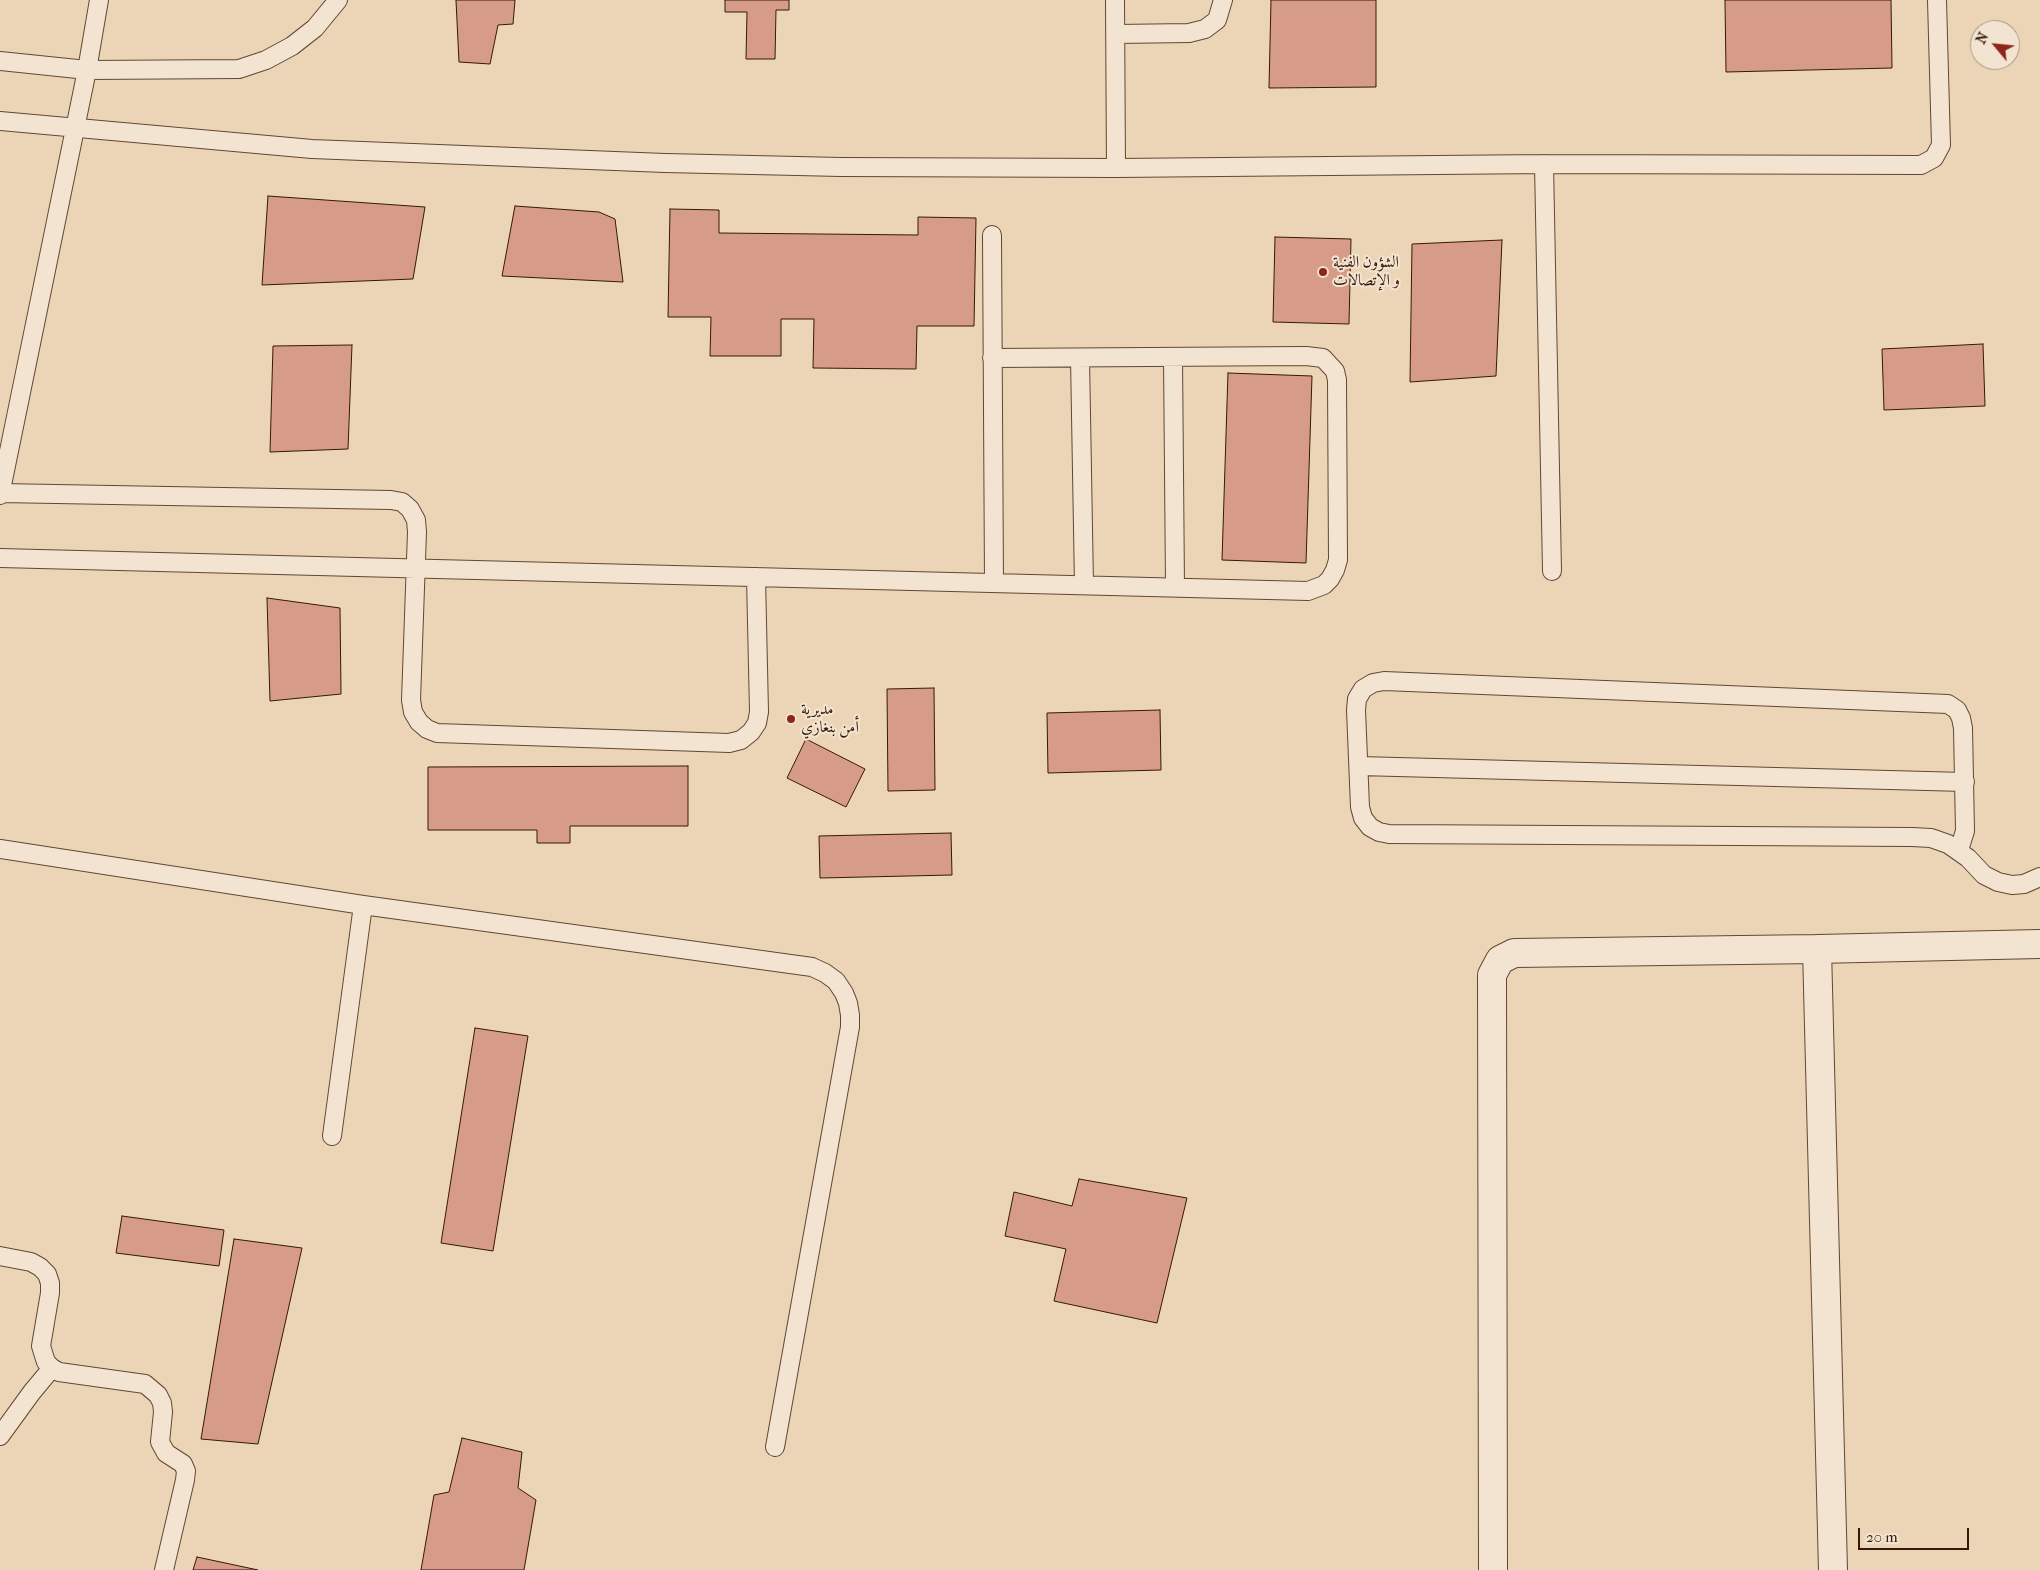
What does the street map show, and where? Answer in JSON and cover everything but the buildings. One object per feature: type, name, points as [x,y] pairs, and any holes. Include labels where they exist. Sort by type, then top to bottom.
[{"type":"street","points":[[1493,1570],[1492,975],[1500,960],[1514,953],[2040,944]]},
{"type":"street","points":[[1817,949],[1834,1570]]},
{"type":"lane","points":[[99,0],[76,128],[0,494],[391,500],[402,502],[416,520],[411,700],[413,712],[419,722],[427,729],[437,733],[729,743],[741,740],[751,732],[757,723],[759,712],[756,577]]},
{"type":"lane","points":[[0,61],[87,70],[239,69],[266,60],[292,46],[315,28],[338,0]]},
{"type":"lane","points":[[1115,0],[1116,168]]},
{"type":"lane","points":[[1116,34],[1189,34],[1205,29],[1217,20],[1223,0]]},
{"type":"lane","points":[[0,121],[312,149],[478,157],[832,167],[1116,168],[1544,164],[1921,166],[1928,163],[1938,152],[1941,145],[1937,0]]},
{"type":"lane","points":[[1544,164],[1552,570]]},
{"type":"lane","points":[[992,235],[994,583]]},
{"type":"lane","points":[[0,558],[1308,591],[1324,585],[1330,579],[1338,560],[1337,380],[1330,364],[1323,358],[1315,356],[992,358]]},
{"type":"lane","points":[[1173,357],[1175,587]]},
{"type":"lane","points":[[1080,358],[1084,585]]},
{"type":"lane","points":[[1959,850],[1965,831],[1965,782],[1961,718],[1957,710],[1937,702],[1384,681],[1373,683],[1363,689],[1358,699],[1356,710],[1360,807],[1363,818],[1370,827],[1384,833],[1931,838],[1959,850],[1984,875],[1998,882],[2012,885],[2024,884],[2040,877]]},
{"type":"lane","points":[[1359,766],[1965,782]]},
{"type":"lane","points":[[0,849],[363,906],[812,967],[836,981],[844,992],[848,1003],[850,1027],[775,1446]]},
{"type":"lane","points":[[332,1136],[363,906]]},
{"type":"lane","points":[[0,1256],[31,1262],[40,1266],[47,1274],[50,1283],[50,1293],[41,1346],[46,1362],[52,1368],[59,1372],[145,1384],[158,1395],[162,1403],[163,1412],[160,1442],[166,1452],[183,1464],[186,1471],[164,1570]]},
{"type":"lane","points":[[0,1436],[52,1368]]},
{"type":"place","name":"الشؤون الفنية و الإتصالات","points":[[1323,272]]},
{"type":"place","name":"مديرية أمن بنغازي","points":[[791,719]]}]
